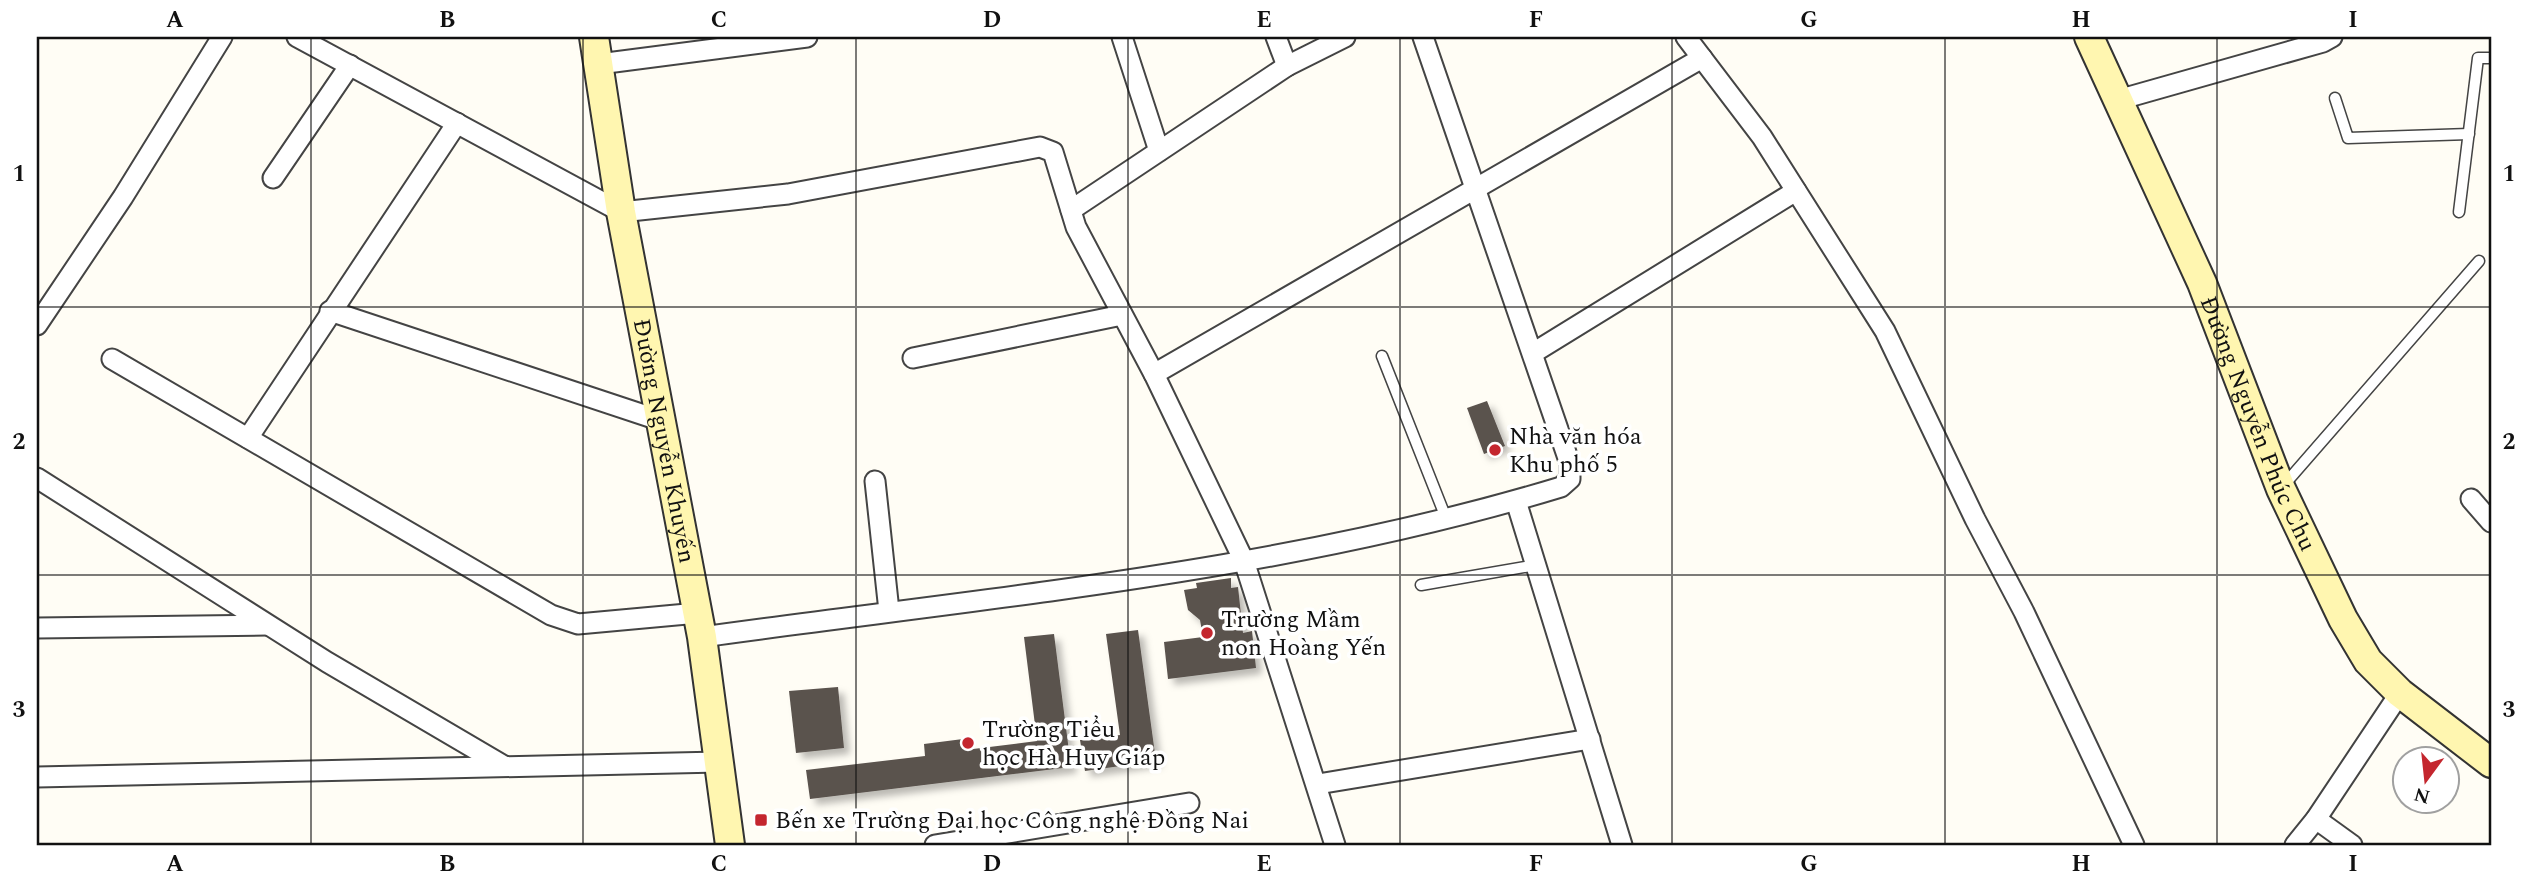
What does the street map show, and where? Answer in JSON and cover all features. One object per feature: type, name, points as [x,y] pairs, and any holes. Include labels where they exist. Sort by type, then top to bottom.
[{"type":"street","points":[[37,325],[122,197],[222,37]]},
{"type":"street","points":[[297,37],[621,212],[788,194],[1040,146],[1053,152],[1088,254],[1154,374],[1244,561],[1318,784],[1335,845]]},
{"type":"street","name":"Đường Nguyễn Khuyến","points":[[594,37],[621,212],[700,625],[730,845]]},
{"type":"street","points":[[599,64],[807,37]]},
{"type":"street","points":[[1122,37],[1159,151]]},
{"type":"street","points":[[1276,37],[1287,66]]},
{"type":"street","points":[[1071,210],[1287,66],[1345,37]]},
{"type":"street","points":[[112,359],[551,615],[578,624],[700,625],[889,611],[1244,561],[1516,501],[1560,487],[1570,479],[1570,464],[1478,190],[1423,37]]},
{"type":"street","points":[[1686,37],[1762,137],[1885,331],[1975,519],[2024,612],[2134,845]]},
{"type":"street","name":"Đường Nguyễn Phúc Chu","points":[[2089,37],[2202,284],[2281,489],[2356,642],[2368,661],[2400,693],[2491,763]]},
{"type":"street","points":[[2118,100],[2323,42],[2332,37]]},
{"type":"street","points":[[1154,374],[1478,190],[1702,58]]},
{"type":"street","points":[[274,178],[350,65]]},
{"type":"street","points":[[248,438],[457,123]]},
{"type":"street","points":[[1533,353],[1796,191]]},
{"type":"street","points":[[330,311],[659,420]]},
{"type":"street","points":[[913,358],[1122,315]]},
{"type":"street","points":[[37,478],[267,625],[505,766]]},
{"type":"street","points":[[875,481],[889,611]]},
{"type":"street","points":[[2472,499],[2491,522]]},
{"type":"street","points":[[1516,501],[1622,845]]},
{"type":"street","points":[[37,628],[267,625]]},
{"type":"street","points":[[2295,845],[2316,819],[2400,693]]},
{"type":"street","points":[[1318,784],[1590,739]]},
{"type":"street","points":[[37,777],[719,762]]},
{"type":"street","points":[[935,845],[1189,803]]},
{"type":"street","points":[[2316,819],[2352,845]]},
{"type":"lane","points":[[2459,212],[2478,58],[2491,58]]},
{"type":"lane","points":[[2335,98],[2345,135],[2349,138],[2469,134]]},
{"type":"lane","points":[[2281,489],[2479,261]]},
{"type":"lane","points":[[1382,356],[1446,518]]},
{"type":"lane","points":[[1421,585],[1537,565]]},
{"type":"building","points":[[1487,401],[1505,446],[1484,454],[1467,408]]},
{"type":"building","points":[[1231,578],[1231,588],[1238,587],[1243,633],[1252,631],[1256,668],[1168,679],[1164,642],[1203,637],[1200,620],[1188,610],[1184,590],[1197,588],[1196,583]]},
{"type":"building","points":[[1138,630],[1156,761],[1085,771],[1080,740],[1120,735],[1106,634]]},
{"type":"building","points":[[1054,634],[1071,767],[810,799],[806,770],[925,756],[924,744],[963,739],[965,750],[1037,741],[1024,637]]},
{"type":"building","points":[[838,687],[844,748],[796,753],[789,691]]},
{"type":"place","name":"Nhà văn hóa Khu phố 5","points":[[1495,450]]},
{"type":"place","name":"Trường Mầm non Hoàng Yến","points":[[1207,633]]},
{"type":"place","name":"Trường Tiểu học Hà Huy Giáp","points":[[968,743]]},
{"type":"place","name":"Bến xe Trường Đại học Công nghệ Đồng Nai","points":[[761,820]]}]
